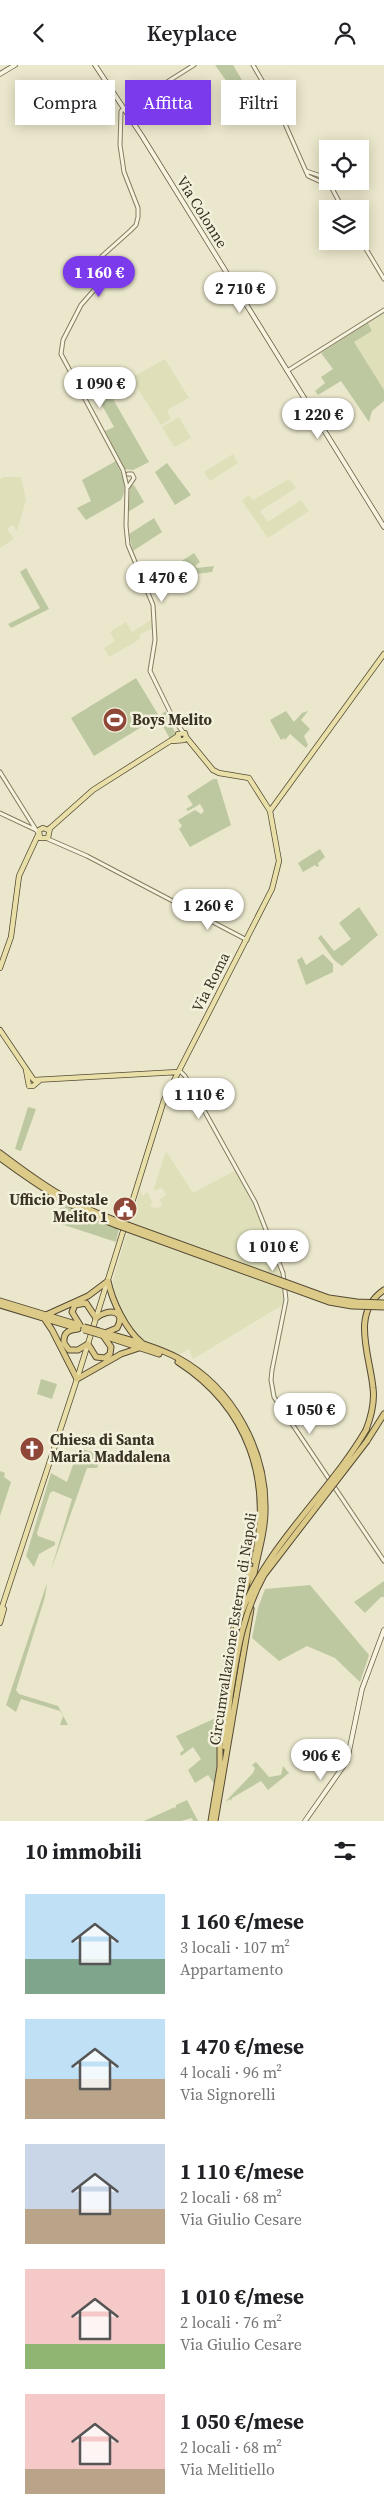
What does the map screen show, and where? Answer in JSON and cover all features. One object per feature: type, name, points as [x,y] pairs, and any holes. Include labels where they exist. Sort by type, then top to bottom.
[{"type":"highway","points":[[0,1153],[60,1198]]},
{"type":"highway","points":[[0,1158],[60,1198],[117,1223],[320,1295],[357,1303],[384,1305]]},
{"type":"highway","points":[[108,1281],[113,1298],[130,1330],[143,1346],[94,1367],[77,1379],[45,1317],[88,1295],[108,1281]]},
{"type":"highway","points":[[222,1779],[230,1658],[238,1621],[259,1576],[360,1442],[372,1415],[373,1388],[363,1328],[365,1317],[376,1296],[384,1290]]},
{"type":"highway","name":"Circumvallazione Esterna di Napoli","points":[[0,1301],[45,1317]]},
{"type":"highway","points":[[78,1304],[89,1306],[96,1318],[106,1311],[114,1312],[118,1315],[120,1322],[117,1328],[101,1334],[111,1347],[110,1354],[105,1358],[96,1357],[88,1344],[78,1350],[69,1350],[64,1339],[66,1332],[82,1328],[72,1312],[78,1304]]},
{"type":"highway","name":"Circumvallazione Esterna di Napoli","points":[[0,1305],[143,1346],[186,1363],[224,1397],[248,1432],[262,1475],[265,1519],[253,1576],[251,1609],[215,1821]]},
{"type":"highway","name":"Circumvallazione Esterna di Napoli","points":[[143,1346],[176,1361],[193,1372],[219,1397],[241,1428],[250,1448],[260,1487],[261,1518],[259,1537],[251,1573],[235,1622],[223,1684],[218,1734],[220,1767],[211,1821]]},
{"type":"highway","points":[[220,1767],[227,1699],[242,1622],[264,1575],[367,1441],[384,1415]]},
{"type":"main road","points":[[0,74],[15,65]]},
{"type":"main road","name":"Via Colonne","points":[[95,65],[124,107],[384,527]]},
{"type":"main road","points":[[32,845],[48,835],[85,796],[111,776],[173,741],[183,732],[213,770],[223,774],[249,778],[270,811],[384,654]]},
{"type":"main road","points":[[178,737],[184,740],[186,737]]},
{"type":"main road","name":"Via Roma","points":[[66,1412],[164,1100],[272,889],[278,866],[270,811]]},
{"type":"main road","points":[[0,968],[11,941],[18,883],[38,832],[43,828],[48,835]]},
{"type":"main road","points":[[38,832],[48,835]]},
{"type":"main road","points":[[0,1030],[32,1081],[178,1071]]},
{"type":"main road","points":[[0,1613],[66,1412]]},
{"type":"main road","points":[[0,1623],[66,1412]]},
{"type":"main road","points":[[305,1821],[347,1761],[362,1689],[384,1630]]},
{"type":"street","points":[[183,732],[174,720],[150,671],[155,640],[153,605],[128,545],[126,526],[128,479],[61,354],[63,341],[81,305],[95,289],[102,256],[136,225],[138,213],[124,172],[120,118],[124,107],[141,100],[194,65]]},
{"type":"street","points":[[253,65],[278,108],[306,170],[319,180]]},
{"type":"street","points":[[314,176],[319,178]]},
{"type":"street","points":[[367,250],[384,279]]},
{"type":"street","points":[[287,371],[384,310]]},
{"type":"street","points":[[174,720],[178,737]]},
{"type":"street","points":[[0,772],[38,832]]},
{"type":"street","points":[[0,813],[38,832]]},
{"type":"street","points":[[48,835],[247,939]]},
{"type":"street","points":[[178,1071],[185,1076],[232,1159],[264,1221],[285,1285],[286,1299],[273,1360],[272,1389],[277,1404],[384,1561]]},
{"type":"green space","points":[[215,65],[233,65],[242,80],[226,80]]},
{"type":"green space","points":[[384,313],[384,390],[354,342],[372,331],[368,323]]},
{"type":"green space","points":[[368,323],[372,331],[354,342],[384,390],[384,401],[372,411],[369,422],[341,381],[318,395],[315,391],[325,383],[321,377],[333,369],[321,353]]},
{"type":"green space","points":[[165,359],[189,398],[167,410],[171,419],[161,425],[131,378]]},
{"type":"green space","points":[[109,392],[149,462],[133,470],[125,469],[105,431],[114,427],[98,398]]},
{"type":"green space","points":[[179,417],[191,438],[174,447],[162,427]]},
{"type":"green space","points":[[233,454],[238,463],[210,481],[204,472]]},
{"type":"green space","points":[[116,461],[124,485],[121,500],[86,520],[77,508],[91,501],[82,480]]},
{"type":"green space","points":[[167,463],[191,495],[175,505],[155,472]]},
{"type":"green space","points":[[4,477],[21,477],[26,500],[17,531],[13,525],[7,529],[14,539],[0,548],[0,479]]},
{"type":"green space","points":[[289,479],[296,488],[260,511],[268,522],[301,500],[309,511],[268,538],[242,501],[249,495],[253,500]]},
{"type":"green space","points":[[134,485],[144,502],[128,512],[130,486]]},
{"type":"green space","points":[[154,518],[162,532],[133,551],[129,534]]},
{"type":"green space","points":[[194,553],[200,562],[195,566],[197,568],[214,566],[212,572],[179,576],[177,572],[157,581],[155,578]]},
{"type":"green space","points":[[26,568],[49,609],[11,628],[8,624],[40,608],[20,572]]},
{"type":"green space","points":[[151,620],[153,628],[139,635],[140,639],[109,657],[104,648],[115,641],[110,632],[126,622],[132,632]]},
{"type":"green space","points":[[136,678],[159,716],[166,711],[176,735],[170,739],[158,717],[94,756],[71,718]]},
{"type":"green space","points":[[286,711],[294,722],[302,713],[308,711],[301,720],[310,729],[304,736],[308,745],[306,748],[290,734],[285,740],[284,738],[281,740],[270,720]]},
{"type":"green space","points":[[213,779],[217,779],[231,825],[190,847],[179,829],[182,826],[178,820],[195,810],[201,814],[204,811],[200,804],[188,811],[186,809],[193,805],[187,796]]},
{"type":"green space","points":[[320,849],[325,857],[318,863],[319,866],[315,865],[303,872],[298,863]]},
{"type":"green space","points":[[359,907],[378,935],[342,966],[334,960],[318,938],[321,935],[334,951],[351,939],[339,923]]},
{"type":"green space","points":[[323,954],[333,964],[333,972],[306,985],[297,960],[302,957],[306,965]]},
{"type":"green space","points":[[28,1107],[36,1109],[21,1151],[15,1149]]},
{"type":"green space","points":[[166,1151],[193,1193],[236,1170],[263,1226],[282,1277],[285,1292],[284,1304],[193,1359],[189,1349],[177,1356],[142,1341],[129,1325],[114,1295],[113,1283],[116,1269],[140,1190],[143,1196],[147,1192],[153,1203],[150,1204],[152,1208],[155,1207],[156,1209],[162,1206],[160,1199],[166,1195],[162,1188],[153,1191]]},
{"type":"green space","points":[[62,1204],[119,1229],[116,1242],[55,1222]]},
{"type":"green space","points":[[41,1379],[57,1384],[52,1399],[37,1394]]},
{"type":"green space","points":[[79,1448],[102,1455],[97,1468],[87,1468],[51,1570],[72,1499],[53,1491],[50,1493],[37,1533],[38,1536],[55,1542],[55,1545],[39,1554],[34,1567],[26,1556],[51,1473],[67,1482]]},
{"type":"green space","points":[[0,1471],[5,1473],[4,1477],[11,1482],[0,1516]]},
{"type":"green space","points":[[384,1581],[384,1597],[381,1597],[365,1613],[354,1602]]},
{"type":"green space","points":[[47,1583],[45,1597],[16,1690],[19,1694],[58,1706],[68,1725],[60,1725],[63,1716],[60,1711],[21,1699],[16,1712],[6,1705]]},
{"type":"green space","points":[[310,1585],[369,1655],[360,1682],[335,1658],[307,1646],[279,1661],[252,1638],[258,1608],[265,1589]]},
{"type":"green space","points":[[218,1717],[218,1768],[215,1785],[208,1775],[195,1783],[188,1770],[201,1759],[193,1747],[181,1756],[180,1753],[184,1750],[176,1736]]},
{"type":"green space","points":[[256,1762],[269,1777],[281,1775],[283,1766],[289,1773],[268,1790],[261,1781],[232,1798],[231,1801],[230,1799],[225,1802],[253,1773],[255,1768],[252,1765]]},
{"type":"green space","points":[[187,1800],[198,1821],[193,1821],[192,1818],[181,1821],[144,1821],[175,1807],[176,1809],[176,1805]]},
{"type":"place","name":"Boys Melito","points":[[115,720]]},
{"type":"place","name":"Ufficio Postale Melito 1","points":[[125,1209]]},
{"type":"place","name":"Chiesa di Santa Maria Maddalena","points":[[32,1449]]}]
